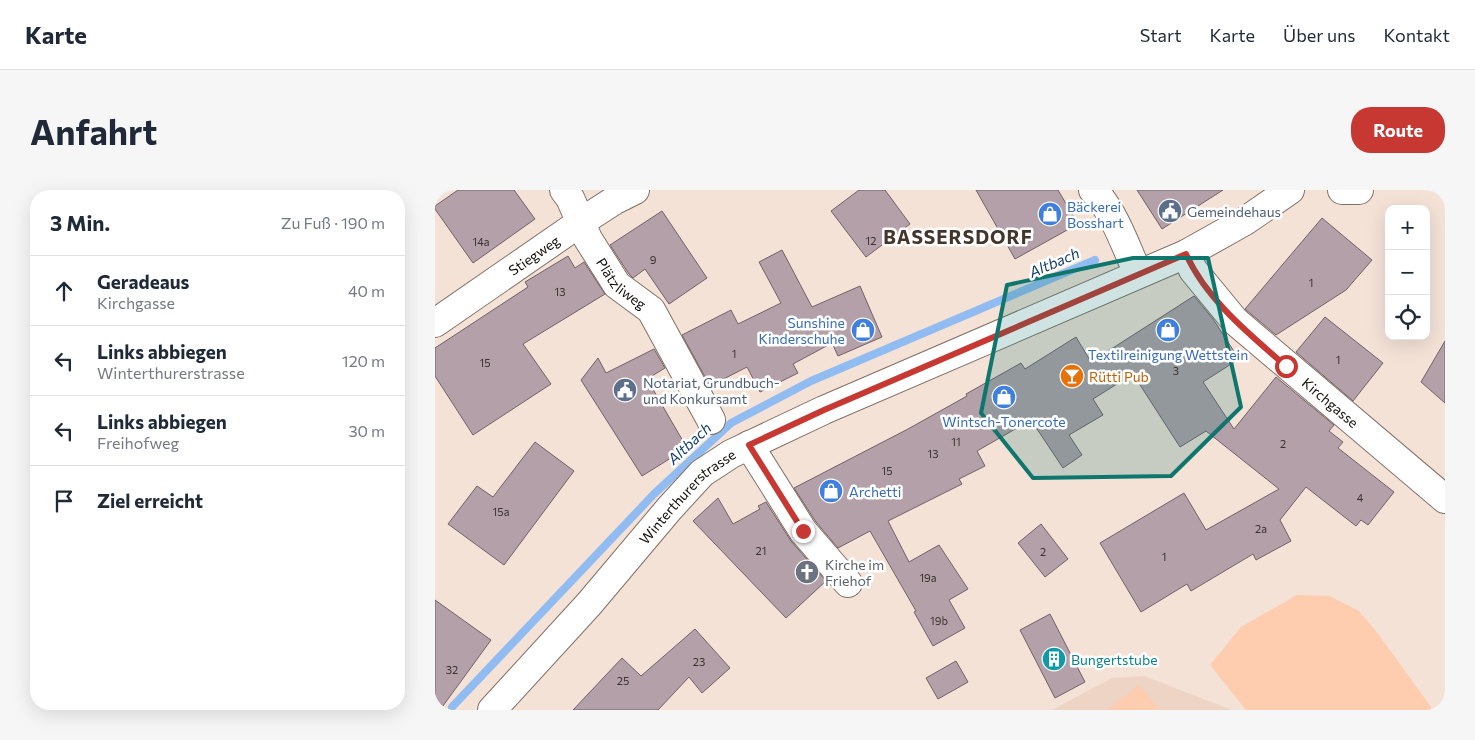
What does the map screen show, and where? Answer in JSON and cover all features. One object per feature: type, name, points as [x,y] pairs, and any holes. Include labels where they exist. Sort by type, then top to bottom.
[{"type":"street","name":"Plätzliweg","points":[[563,190],[570,198],[588,239],[617,285],[651,310],[711,420]]},
{"type":"street","name":"Stiegweg","points":[[435,323],[581,222],[615,200],[635,190]]},
{"type":"street","name":"Winterthurerstrasse","points":[[493,710],[589,604],[702,473],[731,454],[824,410],[1186,254],[1245,221],[1290,190]]},
{"type":"street","points":[[1342,190],[1359,190]]},
{"type":"street","points":[[1099,192],[1138,274]]},
{"type":"street","name":"Kirchgasse","points":[[1186,254],[1193,270],[1235,321],[1445,499]]},
{"type":"street","points":[[749,445],[803,531],[848,583]]},
{"type":"highlighted area","points":[[1133,258],[1208,258],[1241,407],[1171,476],[1033,478],[981,413],[1007,285]]},
{"type":"shaded area","points":[[1297,595],[1329,596],[1359,611],[1379,635],[1431,707],[1431,710],[1246,710],[1210,665],[1241,627]]},
{"type":"shaded area","points":[[1144,676],[1232,710],[1052,710],[1112,678]]},
{"type":"shaded area","points":[[1139,685],[1160,710],[1108,710]]},
{"type":"building","points":[[458,190],[514,190],[535,219],[473,263],[435,209],[435,206]]},
{"type":"building","points":[[859,190],[885,190],[910,224],[866,257],[831,211]]},
{"type":"building","points":[[976,190],[1058,190],[1078,224],[1015,259]]},
{"type":"building","name":"Gemeindehaus","points":[[1137,190],[1223,190],[1162,229]]},
{"type":"building","points":[[662,211],[707,278],[669,304],[645,269],[633,278],[610,245]]},
{"type":"building","points":[[1322,218],[1372,260],[1346,290],[1276,335],[1245,309]]},
{"type":"building","points":[[782,250],[812,307],[860,286],[882,337],[838,356],[832,343],[793,364],[798,373],[760,392],[747,367],[710,386],[682,335],[731,310],[738,324],[781,303],[759,262]]},
{"type":"building","points":[[568,256],[575,268],[584,262],[605,294],[523,344],[551,384],[473,435],[435,376],[435,348],[528,287],[525,282]]},
{"type":"building","points":[[1194,296],[1213,319],[1239,359],[1203,382],[1234,429],[1276,377],[1334,425],[1329,431],[1343,442],[1338,448],[1394,492],[1368,525],[1361,520],[1356,526],[1306,487],[1280,520],[1291,541],[1256,560],[1253,554],[1191,591],[1187,584],[1141,612],[1100,543],[1184,493],[1206,530],[1279,489],[1206,431],[1180,447],[1133,374],[1093,399],[1103,415],[1069,435],[1082,455],[1063,468],[1031,420],[977,451],[985,466],[959,479],[962,484],[888,521],[909,562],[939,545],[968,589],[949,600],[965,628],[933,646],[914,612],[916,611],[870,531],[838,548],[816,522],[794,488],[908,429],[1021,363],[1025,369],[1076,337],[1091,362]]},
{"type":"building","points":[[1325,317],[1383,363],[1353,401],[1296,352]]},
{"type":"building","points":[[1445,341],[1445,403],[1421,382]]},
{"type":"building","points":[[654,349],[665,368],[647,379],[687,448],[642,476],[581,380],[598,358],[606,373]]},
{"type":"building","points":[[535,442],[574,471],[504,565],[448,524],[477,486],[493,497]]},
{"type":"building","points":[[718,498],[733,524],[760,509],[758,506],[766,502],[791,541],[826,581],[786,618],[693,521]]},
{"type":"building","points":[[1041,524],[1068,559],[1045,577],[1018,543]]},
{"type":"building","points":[[435,600],[491,640],[440,710],[435,710]]},
{"type":"building","name":"Bungertstube","points":[[1050,614],[1085,682],[1055,698],[1020,630]]},
{"type":"building","points":[[695,629],[730,668],[702,693],[689,677],[658,710],[573,710],[622,658],[641,676]]},
{"type":"building","points":[[956,661],[968,682],[938,699],[926,678]]},
{"type":"waterway","name":"Altbach","points":[[452,707],[654,494],[731,423],[811,381],[1095,260]]},
{"type":"place","name":"Gemeindehaus","points":[[1170,211]]},
{"type":"place","name":"Bäckerei Bosshart","points":[[1050,214]]},
{"type":"place","name":"Sunshine Kinderschuhe","points":[[863,330]]},
{"type":"place","name":"Textilreinigung Wettstein","points":[[1168,330]]},
{"type":"place","name":"Rütti Pub","points":[[1072,376]]},
{"type":"place","name":"Notariat, Grundbuch- und Konkursamt","points":[[625,390]]},
{"type":"place","name":"Wintsch-Tonercote","points":[[1004,397]]},
{"type":"place","name":"Archetti","points":[[831,491]]},
{"type":"place","name":"Kirche im Friehof","points":[[807,572]]},
{"type":"place","name":"Bungertstube","points":[[1054,659]]},
{"type":"district","name":"BASSERSDORF","points":[[958,236]]},
{"type":"route","points":[[803,531],[749,445],[936,361],[1186,254],[1193,270],[1235,321],[1286,366]]}]
